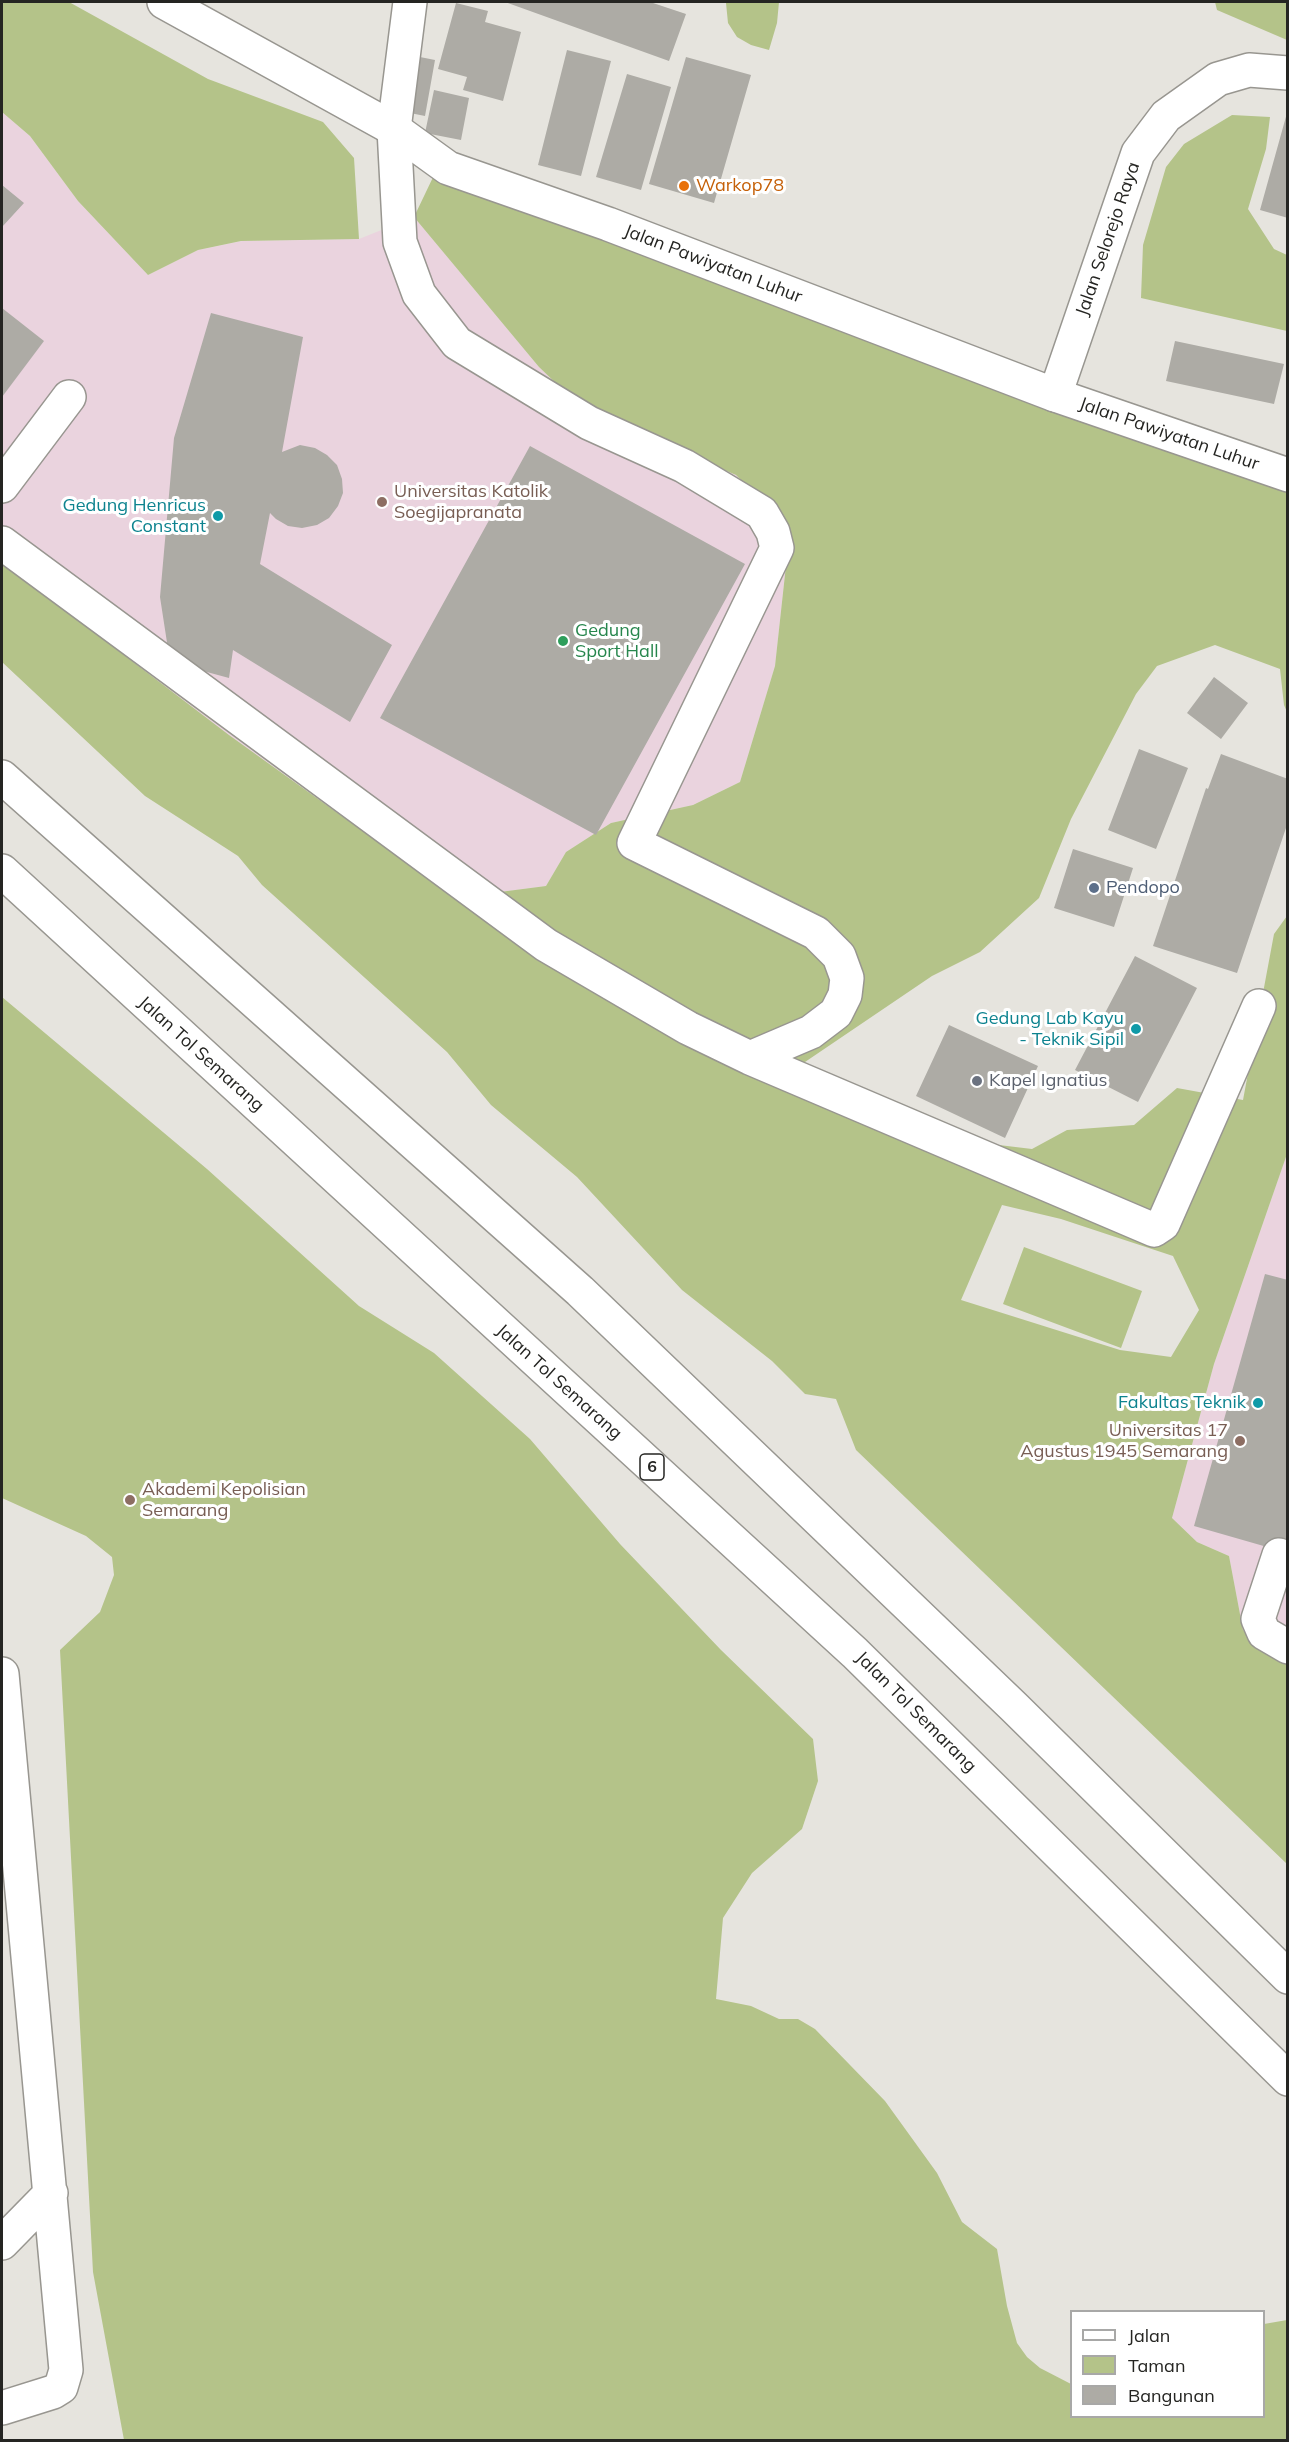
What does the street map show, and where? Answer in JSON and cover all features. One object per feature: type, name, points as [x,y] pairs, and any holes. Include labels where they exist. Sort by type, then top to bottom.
[{"type":"main road","name":"Jalan Pawiyatan Luhur","points":[[164,2],[394,129],[448,168],[608,224],[1055,395],[1287,476]]},
{"type":"main road","points":[[410,2],[394,129],[400,242],[419,294],[457,343],[590,423],[684,465],[762,513],[773,532],[777,548],[634,843],[816,933],[839,956],[847,978],[845,995],[836,1013],[811,1032],[750,1058]]},
{"type":"main road","name":"Jalan Selorejo Raya","points":[[1055,395],[1138,153],[1166,116],[1218,79],[1249,70],[1287,73]]},
{"type":"main road","points":[[2,486],[69,397]]},
{"type":"main road","points":[[2,543],[546,945],[688,1028],[750,1058],[1154,1230],[1163,1224],[1259,1006]]},
{"type":"main road","points":[[2,777],[580,1291],[1014,1707],[1287,1977]]},
{"type":"main road","name":"Jalan Tol Semarang","points":[[2,872],[855,1653],[1287,2079]]},
{"type":"main road","points":[[1279,1555],[1258,1619],[1264,1633],[1287,1647]]},
{"type":"main road","points":[[2,1674],[66,2370],[61,2387],[53,2392],[2,2408]]},
{"type":"main road","points":[[2,2243],[51,2193]]},
{"type":"shaded area","name":"Universitas Katolik Soegijapranata","points":[[2,112],[30,136],[78,201],[148,275],[198,250],[242,241],[359,239],[414,217],[539,367],[583,409],[736,475],[790,529],[775,666],[740,782],[693,805],[611,823],[566,852],[546,886],[492,893],[437,880],[404,860],[229,735],[2,562]]},
{"type":"shaded area","name":"Universitas 17 Agustus 1945 Semarang","points":[[1287,1154],[1287,1659],[1243,1630],[1229,1556],[1197,1542],[1172,1518],[1214,1364]]},
{"type":"green space","points":[[2,2],[69,2],[208,79],[323,122],[354,158],[359,239],[241,241],[198,250],[148,275],[78,201],[30,136],[2,112]]},
{"type":"green space","points":[[722,2],[779,2],[777,23],[769,50],[751,45],[737,37],[728,23],[726,3]]},
{"type":"green space","points":[[1215,2],[1287,2],[1287,40],[1217,10]]},
{"type":"green space","points":[[1232,115],[1270,117],[1266,149],[1248,209],[1274,249],[1287,255],[1287,331],[1141,298],[1143,245],[1166,167],[1184,144]]},
{"type":"green space","points":[[436,171],[1287,467],[1287,712],[1284,705],[1280,669],[1215,645],[1157,666],[1136,694],[1071,819],[1039,898],[980,952],[932,976],[805,1062],[800,1085],[949,1139],[1032,1149],[1067,1130],[1134,1125],[1177,1088],[1243,1100],[1274,934],[1287,916],[1287,1154],[1214,1364],[1172,1518],[1197,1542],[1229,1556],[1243,1630],[1287,1659],[1287,1864],[856,1450],[836,1399],[805,1394],[772,1361],[682,1290],[577,1177],[491,1105],[447,1052],[262,885],[238,856],[145,796],[2,662],[2,562],[229,735],[403,860],[437,880],[492,893],[546,886],[566,852],[611,823],[693,805],[740,782],[775,666],[790,529],[736,475],[583,409],[539,367],[414,217]],"holes":[[[1002,1205],[1061,1219],[1173,1256],[1199,1310],[1171,1357],[1120,1350],[961,1300]]]},
{"type":"green space","points":[[2,997],[207,1169],[359,1306],[434,1353],[530,1439],[620,1544],[721,1650],[813,1739],[818,1781],[802,1829],[752,1873],[723,1918],[716,1999],[751,2006],[779,2019],[798,2019],[815,2029],[885,2101],[937,2173],[962,2222],[997,2249],[1007,2306],[1017,2343],[1027,2357],[1040,2368],[1070,2383],[1070,2418],[1265,2418],[1265,2324],[1287,2320],[1287,2440],[124,2440],[93,2272],[60,1650],[100,1612],[114,1575],[112,1557],[86,1536],[2,1498]]},
{"type":"green space","points":[[1024,1247],[1142,1291],[1121,1348],[1003,1304]]},
{"type":"building","points":[[505,2],[650,2],[686,14],[669,61]]},
{"type":"building","points":[[456,3],[488,11],[485,22],[521,32],[503,101],[463,90],[467,77],[438,69]]},
{"type":"building","points":[[567,50],[611,61],[581,176],[538,165]]},
{"type":"building","points":[[415,56],[435,60],[425,116],[405,112]]},
{"type":"building","points":[[686,57],[751,75],[714,203],[649,184]]},
{"type":"building","points":[[627,74],[671,87],[641,190],[596,177]]},
{"type":"building","points":[[434,90],[469,98],[461,140],[425,133]]},
{"type":"building","points":[[1288,113],[1288,218],[1260,210]]},
{"type":"building","points":[[2,185],[24,203],[2,227]]},
{"type":"building","points":[[2,308],[44,341],[2,397]]},
{"type":"building","name":"Gedung Henricus Constant","points":[[211,313],[303,337],[282,452],[300,445],[315,448],[327,455],[337,465],[342,479],[343,493],[338,506],[329,518],[317,525],[302,528],[288,526],[270,513],[260,564],[392,645],[350,722],[233,650],[229,678],[170,662],[160,597],[174,438]]},
{"type":"building","points":[[1175,341],[1284,364],[1274,404],[1166,381]]},
{"type":"building","name":"Gedung Sport Hall","points":[[530,446],[745,564],[596,835],[380,718]]},
{"type":"building","points":[[1214,677],[1248,703],[1221,739],[1187,713]]},
{"type":"building","points":[[1139,749],[1188,768],[1156,849],[1108,830]]},
{"type":"building","points":[[1221,754],[1288,779],[1288,822],[1237,973],[1153,946],[1206,788],[1208,789]]},
{"type":"building","name":"Pendopo","points":[[1073,849],[1133,868],[1114,927],[1054,908]]},
{"type":"building","name":"Gedung Lab Kayu - Teknik Sipil","points":[[1135,956],[1197,988],[1138,1102],[1075,1070]]},
{"type":"building","name":"Kapel Ignatius","points":[[949,1025],[1038,1066],[1005,1138],[916,1096]]},
{"type":"building","name":"Fakultas Teknik","points":[[1265,1274],[1288,1280],[1288,1553],[1194,1526]]},
{"type":"place","name":"Warkop78","points":[[684,186]]},
{"type":"place","name":"Universitas Katolik Soegijapranata","points":[[382,502]]},
{"type":"place","name":"Gedung Henricus Constant","points":[[218,516]]},
{"type":"place","name":"Gedung Sport Hall","points":[[563,641]]},
{"type":"place","name":"Pendopo","points":[[1094,888]]},
{"type":"place","name":"Gedung Lab Kayu - Teknik Sipil","points":[[1136,1029]]},
{"type":"place","name":"Kapel Ignatius","points":[[977,1081]]},
{"type":"place","name":"Fakultas Teknik","points":[[1258,1403]]},
{"type":"place","name":"Universitas 17 Agustus 1945 Semarang","points":[[1240,1441]]},
{"type":"place","name":"Akademi Kepolisian Semarang","points":[[130,1500]]}]
